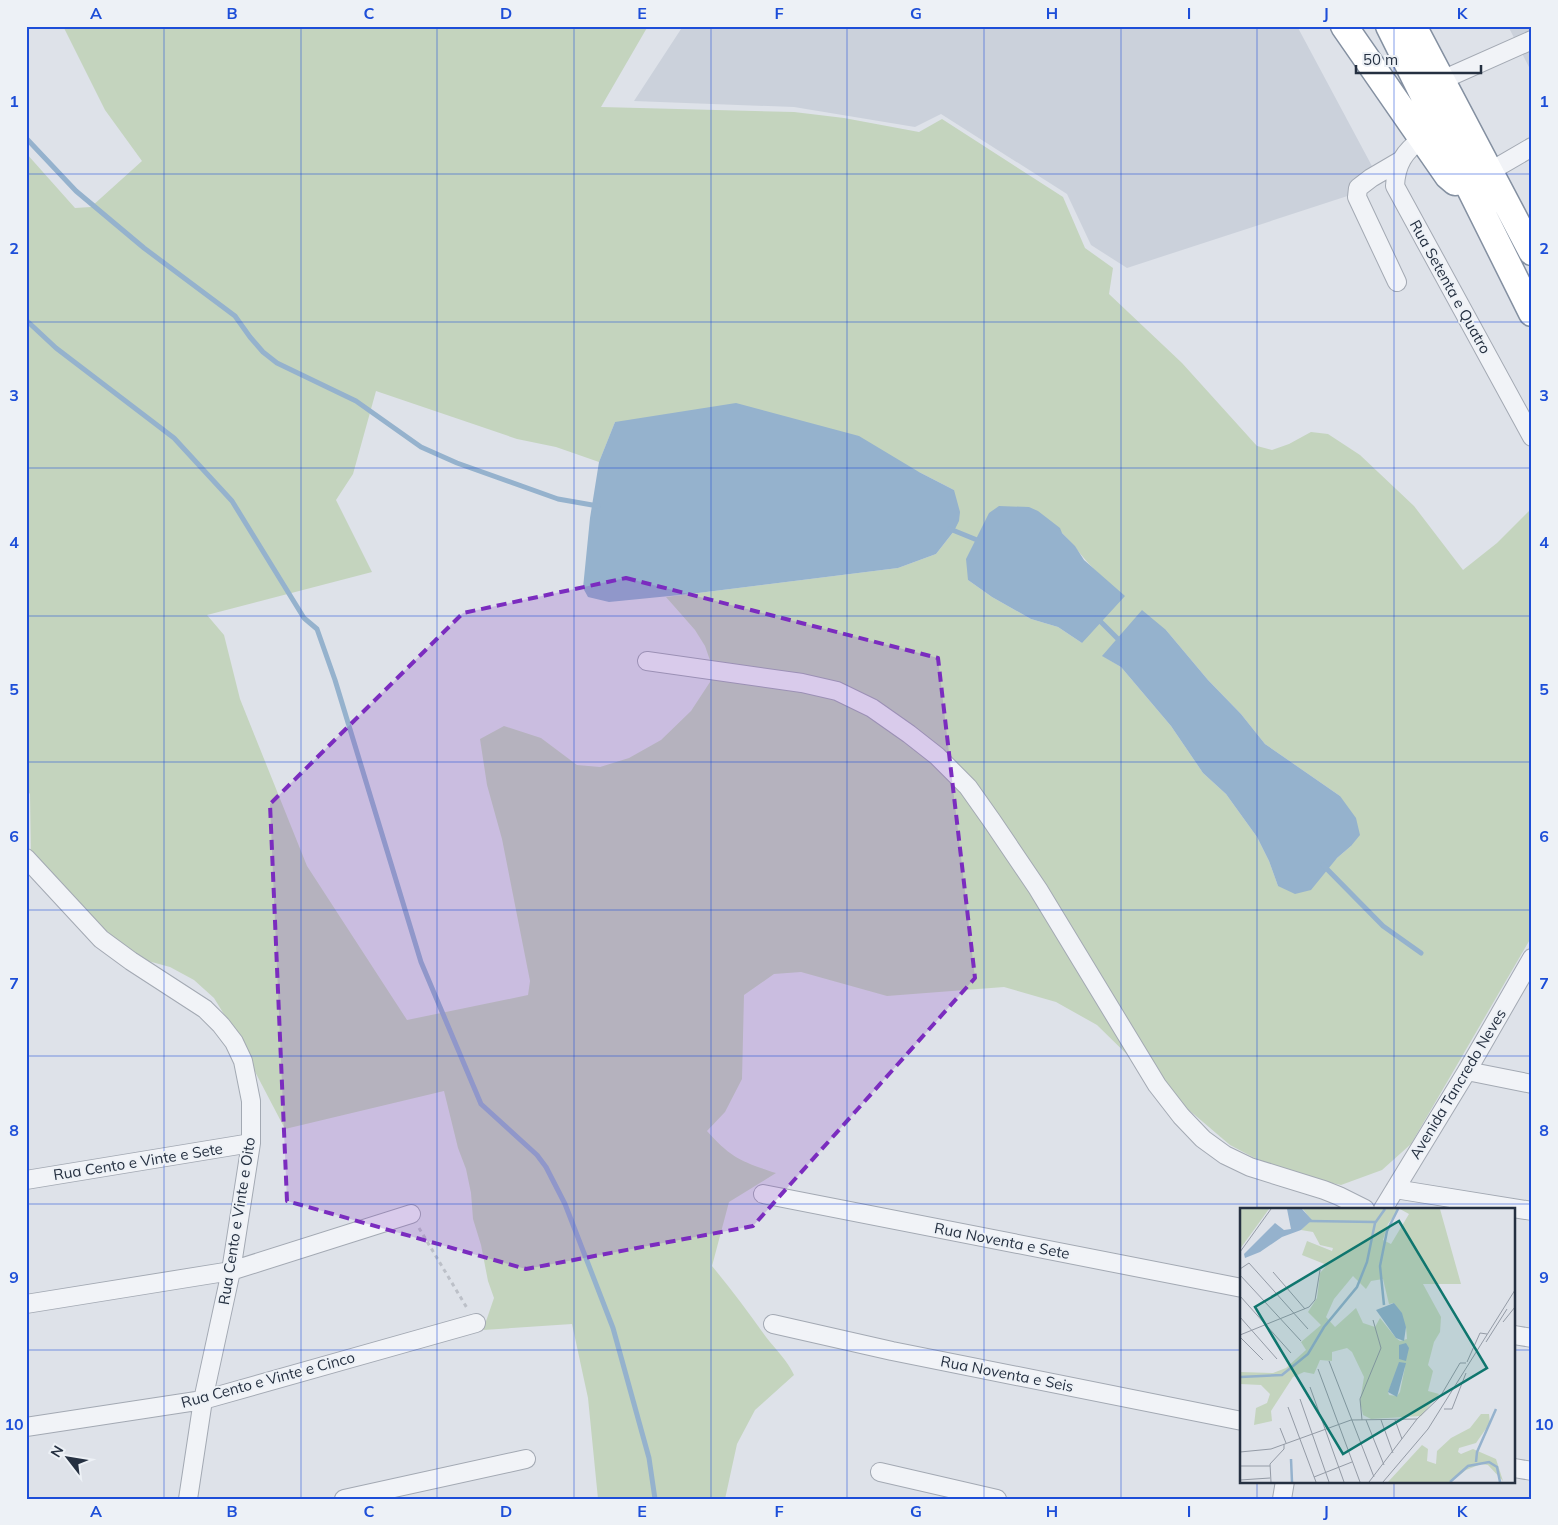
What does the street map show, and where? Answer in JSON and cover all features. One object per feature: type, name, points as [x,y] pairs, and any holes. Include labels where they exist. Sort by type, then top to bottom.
[{"type":"highway","points":[[1344,26],[1448,176],[1459,186],[1471,192]]},
{"type":"highway","points":[[1408,26],[1442,80],[1532,252]]},
{"type":"highway","points":[[1408,26],[1471,192],[1532,313]]},
{"type":"highway","points":[[1493,180],[1532,214]]},
{"type":"street","points":[[1442,80],[1532,40]]},
{"type":"street","points":[[1397,282],[1357,197],[1358,188],[1400,161],[1411,146],[1422,139]]},
{"type":"street","points":[[1493,180],[1532,147]]},
{"type":"street","name":"Rua Setenta e Quatro","points":[[1400,161],[1396,173],[1395,186],[1532,437]]},
{"type":"street","points":[[647,661],[802,683],[837,691],[872,708],[909,734],[937,756],[968,787],[1024,868],[1157,1085],[1181,1116],[1203,1139],[1225,1155],[1250,1168],[1324,1190],[1363,1208]]},
{"type":"street","name":"Rua Cento e Vinte e Oito","points":[[26,858],[101,939],[131,962],[205,1008],[234,1042],[244,1068],[251,1101],[251,1143],[231,1271],[203,1400],[188,1499]]},
{"type":"street","name":"Avenida Tancredo Neves","points":[[1383,1208],[1467,1071],[1531,961]]},
{"type":"street","points":[[1467,1071],[1532,1084]]},
{"type":"street","name":"Rua Cento e Vinte e Sete","points":[[26,1180],[251,1143]]},
{"type":"street","points":[[1395,1189],[1513,1208]]},
{"type":"street","name":"Rua Noventa e Sete","points":[[763,1194],[1240,1288]]},
{"type":"street","points":[[1516,1208],[1532,1211]]},
{"type":"street","points":[[26,1304],[231,1271],[411,1214]]},
{"type":"street","name":"Rua Cento e Vinte e Cinco","points":[[26,1427],[203,1400],[476,1323]]},
{"type":"street","name":"Rua Noventa e Seis","points":[[773,1324],[892,1351],[1240,1421]]},
{"type":"street","points":[[1516,1335],[1532,1338]]},
{"type":"street","points":[[344,1499],[526,1459]]},
{"type":"street","points":[[1516,1468],[1532,1471]]},
{"type":"street","points":[[880,1472],[998,1499]]},
{"type":"street","points":[[1282,1499],[1285,1482]]},
{"type":"path","points":[[411,1214],[476,1323]]},
{"type":"highlighted area","points":[[626,578],[938,658],[975,978],[753,1226],[526,1269],[287,1201],[270,804],[463,613]]},
{"type":"shaded area","points":[[683,26],[1297,26],[1373,168],[1375,187],[1127,268],[1091,245],[1067,194],[941,114],[915,127],[794,107],[634,101]]},
{"type":"shaded area","points":[[1508,26],[1532,26],[1532,73]]},
{"type":"green space","points":[[63,26],[648,26],[601,107],[794,112],[844,118],[919,132],[942,119],[1063,197],[1085,248],[1113,268],[1109,294],[1182,363],[1257,446],[1272,450],[1289,444],[1311,432],[1328,434],[1360,455],[1414,506],[1463,570],[1497,543],[1532,508],[1532,936],[1411,1144],[1382,1170],[1341,1185],[1281,1172],[1230,1145],[1149,1076],[1097,1025],[1056,1002],[1004,987],[887,996],[801,972],[774,974],[744,995],[742,1079],[725,1112],[707,1131],[723,1147],[738,1158],[754,1166],[776,1173],[729,1202],[712,1266],[785,1360],[794,1375],[755,1410],[737,1444],[725,1499],[598,1499],[588,1398],[572,1324],[483,1330],[494,1298],[473,1219],[471,1193],[466,1169],[458,1148],[444,1091],[285,1129],[230,1024],[214,998],[194,980],[170,967],[126,955],[31,859],[30,794],[26,789],[26,153],[75,208],[91,207],[142,161],[105,110]],"holes":[[[376,391],[517,439],[556,447],[599,462],[615,422],[919,472],[954,490],[954,531],[936,554],[898,568],[666,597],[695,630],[705,646],[712,666],[710,682],[691,711],[661,740],[629,758],[600,767],[577,765],[541,738],[504,726],[480,739],[487,785],[502,839],[530,981],[528,995],[407,1020],[307,866],[240,699],[224,635],[207,615],[372,572],[336,500],[353,474]],[[1062,533],[1099,574],[1082,643],[1058,627],[1031,619],[992,597],[968,580]],[[1166,630],[1208,680],[1241,714],[1265,744],[1340,796],[1351,846],[1337,858],[1278,886],[1269,861],[1257,837],[1226,794],[1203,773],[1171,726],[1121,667],[1103,656]]]},
{"type":"water","points":[[736,403],[859,436],[919,472],[954,490],[960,512],[959,521],[954,531],[936,554],[898,568],[690,594],[609,602],[588,597],[583,588],[590,518],[599,462],[615,422]]},
{"type":"water","points":[[999,506],[1029,507],[1038,511],[1060,528],[1084,560],[1125,596],[1082,643],[1058,627],[1031,619],[992,597],[968,580],[966,559],[989,513]]},
{"type":"water","points":[[1142,610],[1166,630],[1208,680],[1241,714],[1265,744],[1340,796],[1356,818],[1360,835],[1337,858],[1311,890],[1295,894],[1278,886],[1269,861],[1257,837],[1226,794],[1203,773],[1171,726],[1121,667],[1102,656]]},
{"type":"waterway","points":[[26,138],[76,191],[144,248],[235,316],[263,352],[277,363],[356,401],[421,447],[457,463],[558,499],[598,506]]},
{"type":"waterway","points":[[26,320],[56,348],[174,438],[232,501],[304,618],[317,629],[335,680],[421,962],[481,1104],[537,1155],[546,1167],[565,1204],[613,1328],[649,1458],[655,1499]]},
{"type":"waterway","points":[[950,529],[982,542]]},
{"type":"waterway","points":[[1097,618],[1121,642]]},
{"type":"waterway","points":[[1323,865],[1383,926],[1421,953]]}]
